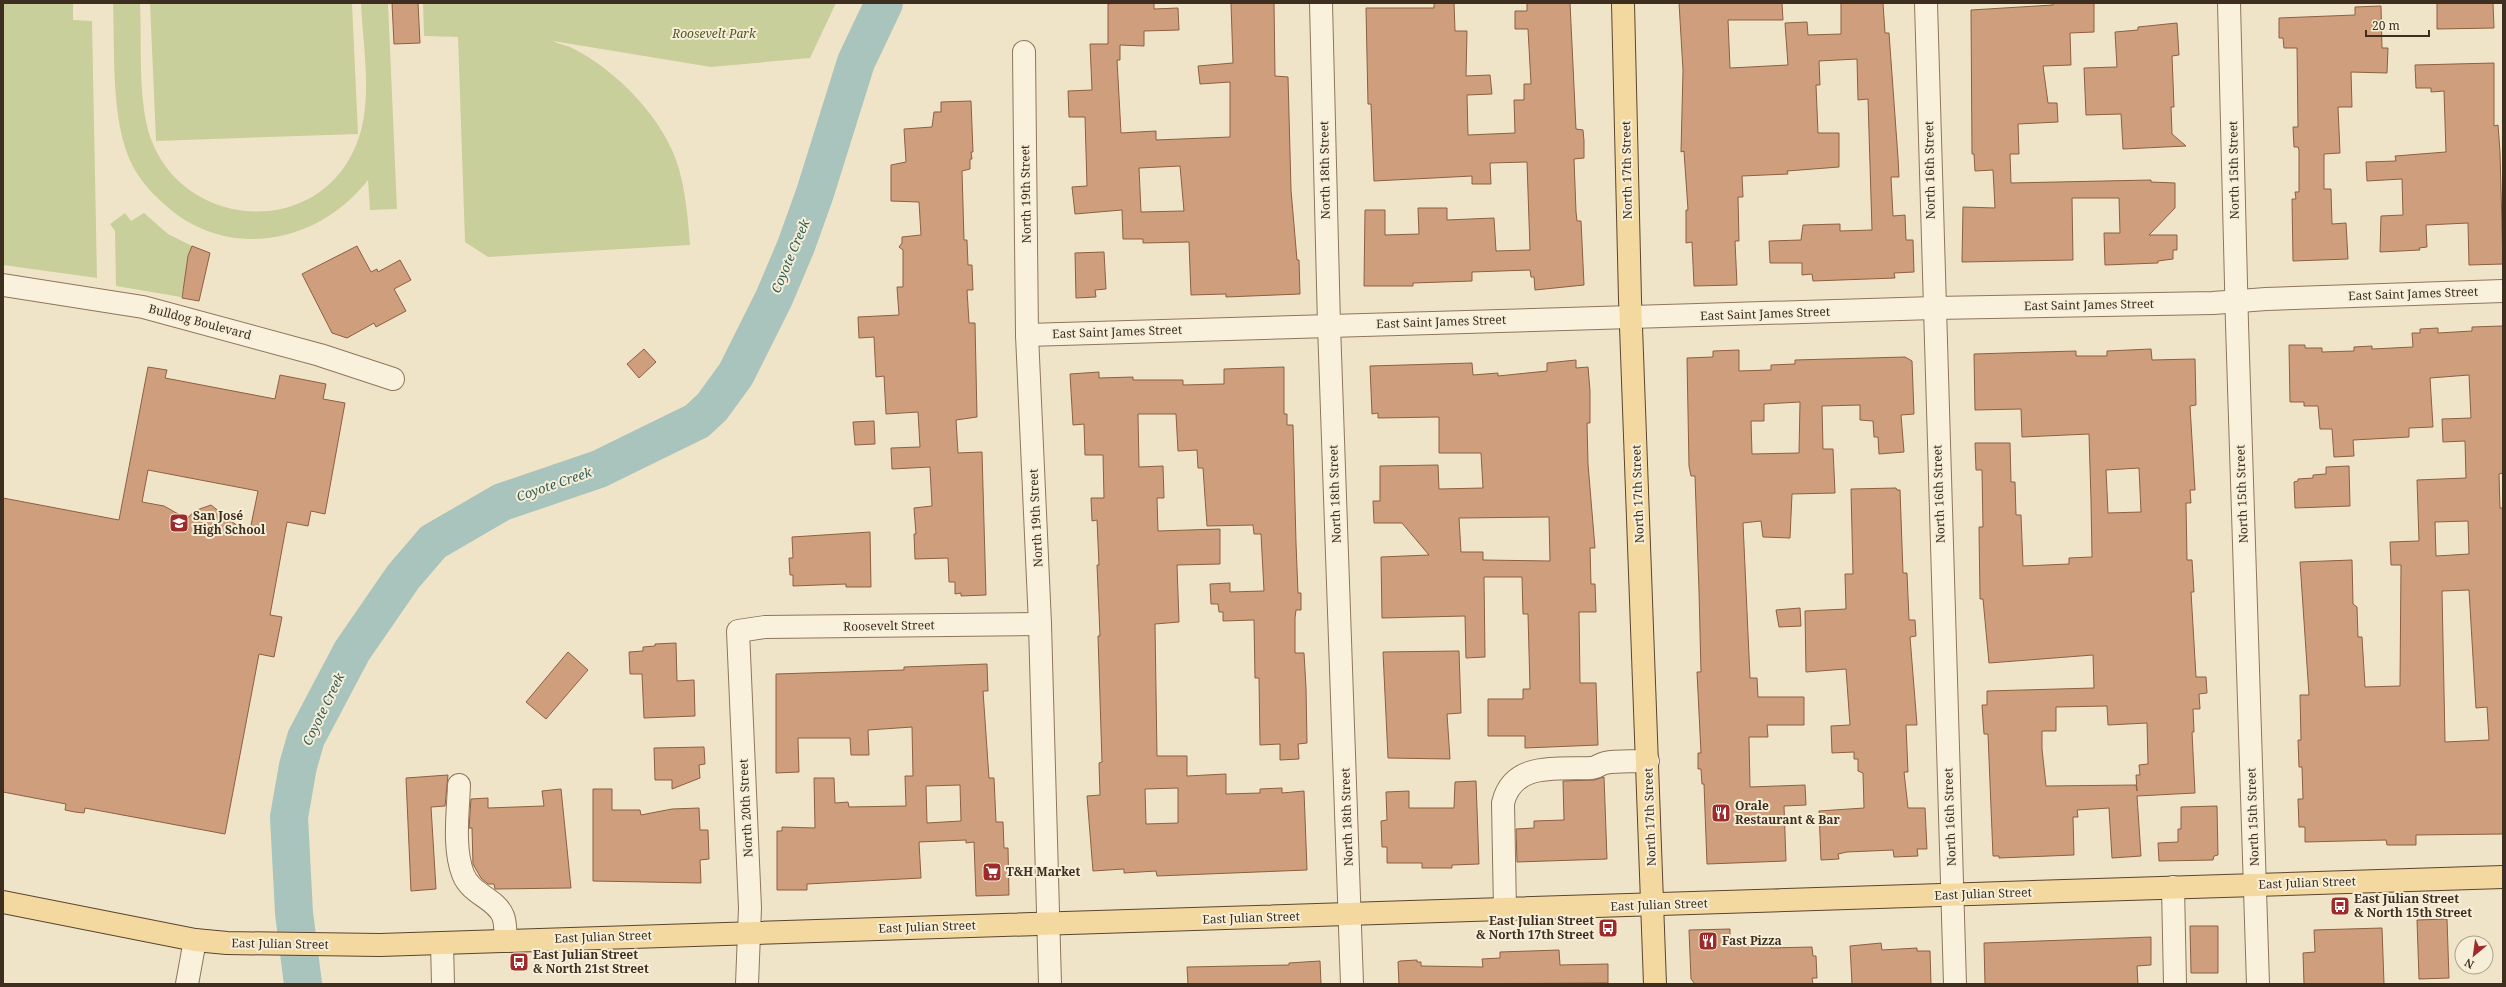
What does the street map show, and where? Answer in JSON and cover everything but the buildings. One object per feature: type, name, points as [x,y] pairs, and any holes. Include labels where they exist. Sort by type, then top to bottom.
[{"type":"main road","name":"North 17th Street","points":[[1623,3],[1631,317],[1655,984]]},
{"type":"main road","name":"East Julian Street","points":[[3,902],[195,940],[226,943],[380,945],[1653,906],[2173,887],[2503,877]]},
{"type":"street","name":"North 18th Street","points":[[1321,3],[1329,325],[1352,984]]},
{"type":"street","name":"North 16th Street","points":[[1926,3],[1955,984]]},
{"type":"street","name":"North 15th Street","points":[[2230,3],[2237,301],[2258,984]]},
{"type":"street","name":"North 19th Street","points":[[1024,52],[1027,335],[1040,624],[1050,984]]},
{"type":"street","name":"Bulldog Boulevard","points":[[3,285],[142,307],[320,355],[394,379]]},
{"type":"street","name":"East Saint James Street","points":[[1027,335],[1329,325],[2237,301],[2503,291]]},
{"type":"street","name":"Roosevelt Street","points":[[738,631],[765,627],[1040,624]]},
{"type":"street","name":"North 20th Street","points":[[738,631],[750,908],[747,984]]},
{"type":"street","points":[[1505,910],[1503,803],[1505,794],[1514,780],[1521,775],[1539,770],[1593,768],[1604,763],[1648,762]]},
{"type":"street","points":[[459,785],[459,851],[463,874],[473,890],[491,902],[503,916],[506,941]]},
{"type":"street","points":[[2173,887],[2175,984]]},
{"type":"street","points":[[187,984],[195,940]]},
{"type":"street","points":[[442,943],[443,984]]},
{"type":"green space","points":[[3,3],[73,3],[73,20],[92,21],[97,278],[3,265]]},
{"type":"green space","points":[[113,3],[140,3],[141,75],[144,112],[153,144],[170,172],[193,193],[221,206],[251,211],[281,209],[309,198],[334,180],[353,152],[360,135],[366,98],[361,3],[388,3],[397,209],[370,210],[368,180],[347,202],[324,219],[298,231],[271,238],[243,239],[215,234],[189,222],[164,204],[152,193],[133,167],[122,136],[116,98]]},
{"type":"green space","points":[[150,3],[352,3],[358,134],[156,141]]},
{"type":"green space","name":"Roosevelt Park","points":[[423,3],[836,3],[810,58],[711,67],[553,41],[572,48],[606,69],[638,99],[651,115],[673,151],[679,169],[686,207],[690,245],[488,257],[465,242],[458,37],[424,36]]},
{"type":"green space","points":[[125,213],[131,221],[144,213],[168,234],[192,246],[181,297],[116,286],[115,231],[110,224]]},
{"type":"waterway","name":"Coyote Creek","points":[[303,984],[294,913],[289,817],[298,766],[306,738],[352,651],[403,577],[433,542],[502,502],[599,469],[697,421],[712,407],[736,374],[774,298],[796,246],[815,193],[856,62],[884,3]]},
{"type":"place","name":"San José High School","points":[[179,523]]},
{"type":"place","name":"Orale Restaurant & Bar","points":[[1721,813]]},
{"type":"place","name":"T&H Market","points":[[992,872]]},
{"type":"place","name":"East Julian Street & North 15th Street","points":[[2340,906]]},
{"type":"place","name":"East Julian Street & North 17th Street","points":[[1608,928]]},
{"type":"place","name":"Fast Pizza","points":[[1708,941]]},
{"type":"place","name":"East Julian Street & North 21st Street","points":[[519,962]]}]
